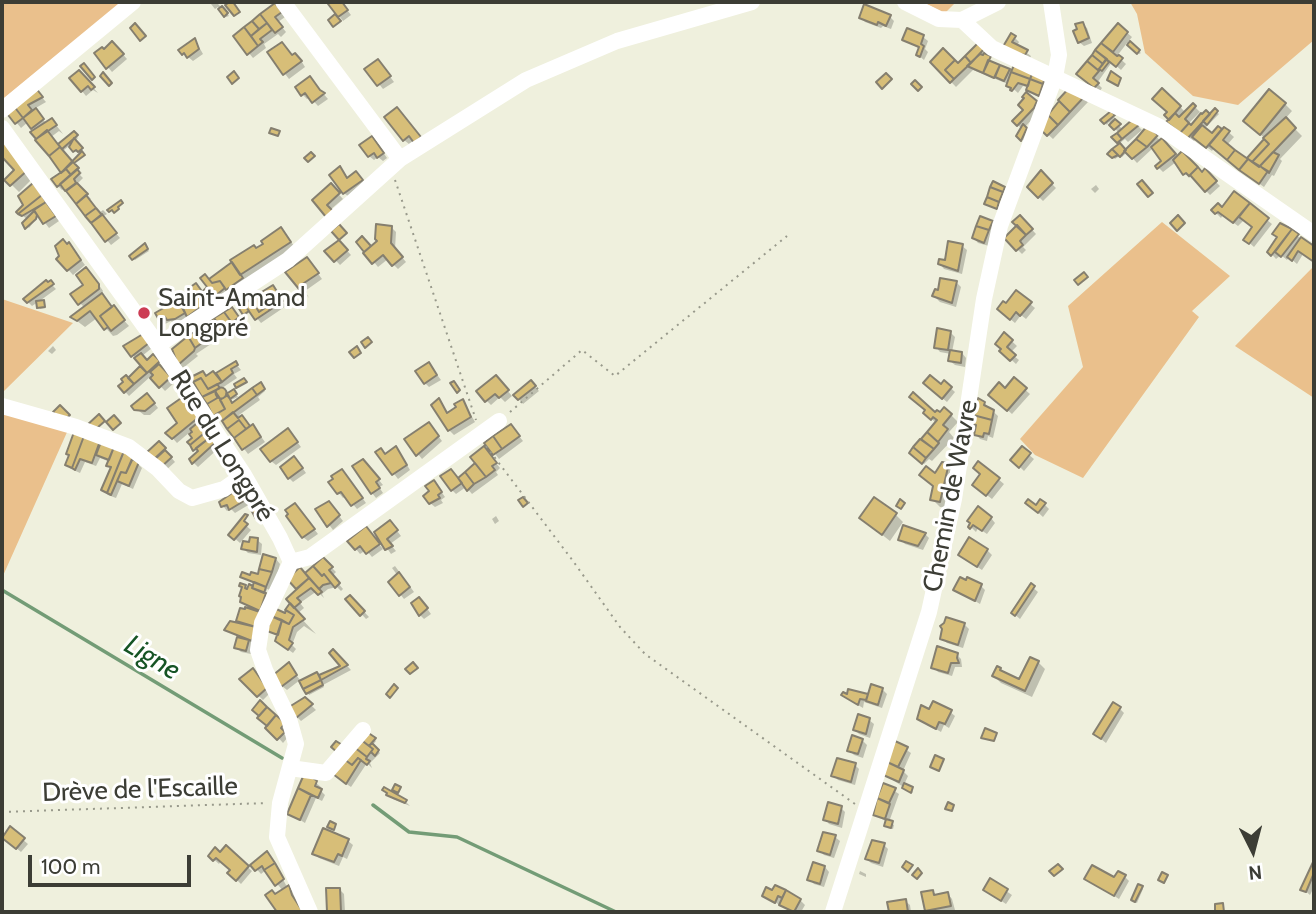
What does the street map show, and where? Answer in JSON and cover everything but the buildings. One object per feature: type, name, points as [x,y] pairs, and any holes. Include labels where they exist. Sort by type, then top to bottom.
[{"type":"street","points":[[2,110],[132,2]]},
{"type":"street","points":[[283,2],[396,164]]},
{"type":"street","points":[[158,345],[288,260],[396,164],[526,80],[617,41],[752,2]]},
{"type":"street","points":[[905,2],[939,19],[962,20],[998,2]]},
{"type":"street","name":"Chemin de Wavre","points":[[833,912],[929,612],[954,499],[985,299],[1000,226],[1055,77],[1059,55],[1051,2]]},
{"type":"street","points":[[962,20],[992,48],[1160,127],[1314,234]]},
{"type":"street","name":"Rue du Longpré","points":[[2,128],[158,345],[244,475],[291,562]]},
{"type":"street","points":[[2,406],[130,447],[158,469],[179,491],[192,498],[224,489],[244,475]]},
{"type":"street","points":[[310,912],[277,837],[280,803],[296,744],[289,719],[258,650],[262,623],[291,562],[310,557],[499,421]]},
{"type":"street","points":[[290,768],[326,773],[363,730]]},
{"type":"path","points":[[396,164],[480,436],[620,627],[645,654],[866,811]]},
{"type":"path","points":[[499,421],[582,350],[615,376],[787,236]]},
{"type":"path","name":"Drève de l'Escaille","points":[[2,812],[280,803]]},
{"type":"shaded area","points":[[2,2],[122,2],[2,100]]},
{"type":"shaded area","points":[[922,2],[956,2],[945,13]]},
{"type":"shaded area","points":[[1130,2],[1314,2],[1314,40],[1238,105],[1193,96],[1145,53],[1137,14]]},
{"type":"shaded area","points":[[1162,222],[1230,276],[1192,311],[1199,317],[1083,478],[1035,455],[1020,439],[1083,367],[1068,306]]},
{"type":"shaded area","points":[[1314,266],[1314,398],[1235,346]]},
{"type":"shaded area","points":[[2,299],[73,323],[2,393]]},
{"type":"shaded area","points":[[2,410],[68,430],[2,578]]},
{"type":"waterway","name":"Ligne","points":[[2,590],[282,758]]},
{"type":"waterway","name":"Ligne","points":[[373,805],[409,832],[457,837],[616,912]]},
{"type":"place","name":"Saint-Amand Longpré","points":[[144,313]]}]
